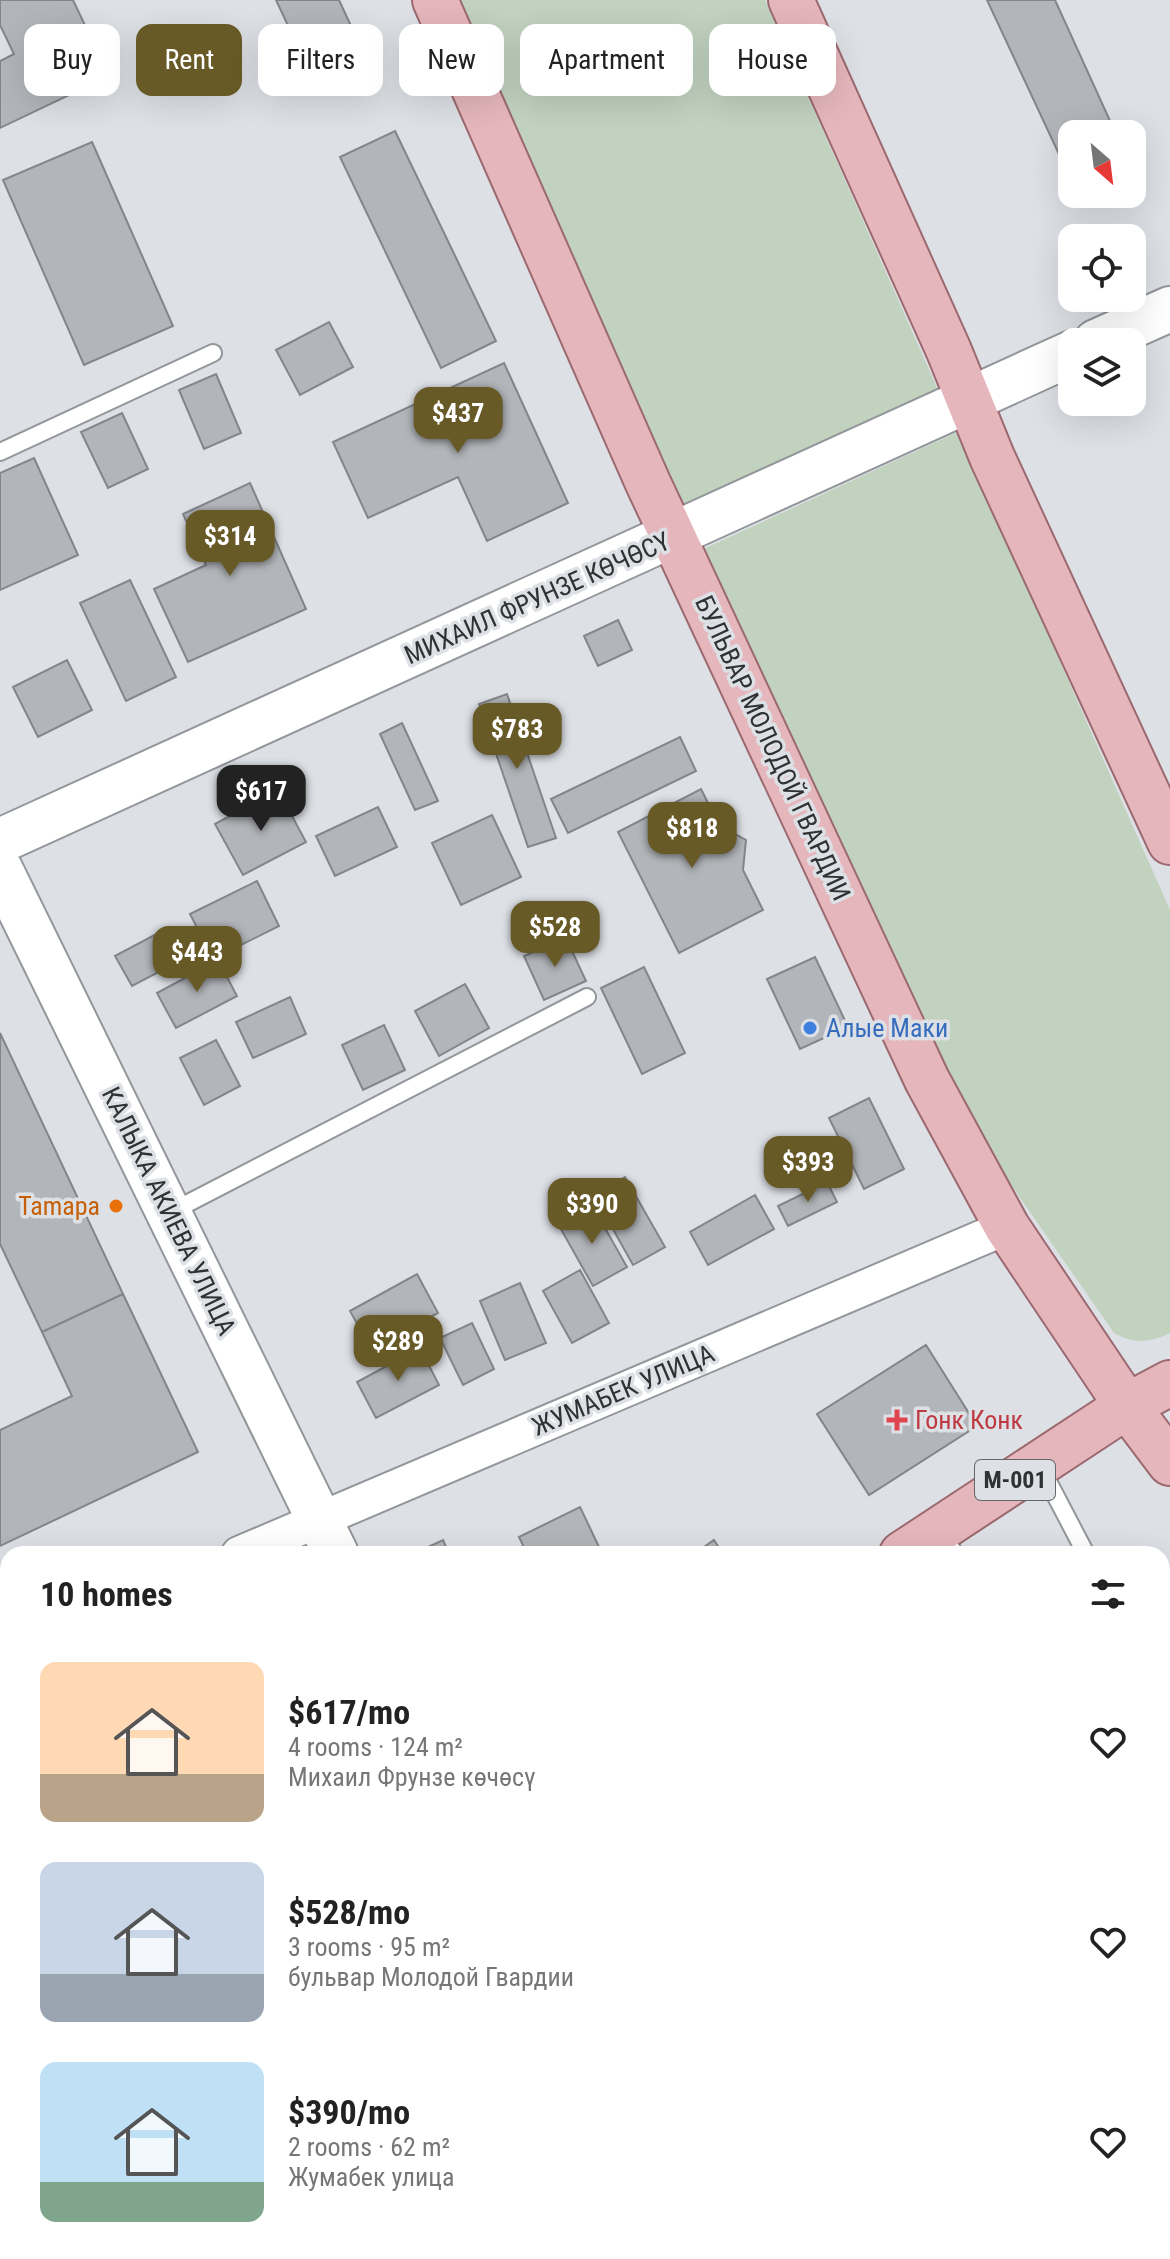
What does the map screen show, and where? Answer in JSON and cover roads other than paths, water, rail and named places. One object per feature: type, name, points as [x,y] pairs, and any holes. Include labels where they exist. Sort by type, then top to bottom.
[{"type":"main road","name":"БУЛЬВАР МОЛОДОЙ ГВАРДИИ","points":[[435,0],[673,537],[927,1080],[1007,1227],[1127,1406],[1170,1463]]},
{"type":"main road","points":[[791,0],[1170,842]]},
{"type":"main road","points":[[1127,328],[1170,309]]},
{"type":"main road","name":"МИХАИЛ ФРУНЗЕ КӨЧӨСҮ","points":[[0,841],[1058,359]]},
{"type":"main road","name":"КАЛЫКА АКИЕВА УЛИЦА","points":[[0,869],[328,1536]]},
{"type":"main road","name":"М-001","points":[[947,1542],[1040,1464],[1127,1406],[1170,1383]]},
{"type":"street","name":"ЖУМАБЕК УЛИЦА","points":[[279,1546],[328,1536],[1007,1227]]},
{"type":"lane","points":[[0,452],[213,353]]},
{"type":"lane","points":[[169,1213],[587,997]]},
{"type":"lane","points":[[1040,1464],[1078,1546]]},
{"type":"place","name":"Алые Маки","points":[[810,1028]]},
{"type":"place","name":"Tamaра","points":[[116,1206]]},
{"type":"place","name":"Гонк Конк","points":[[897,1420]]}]
